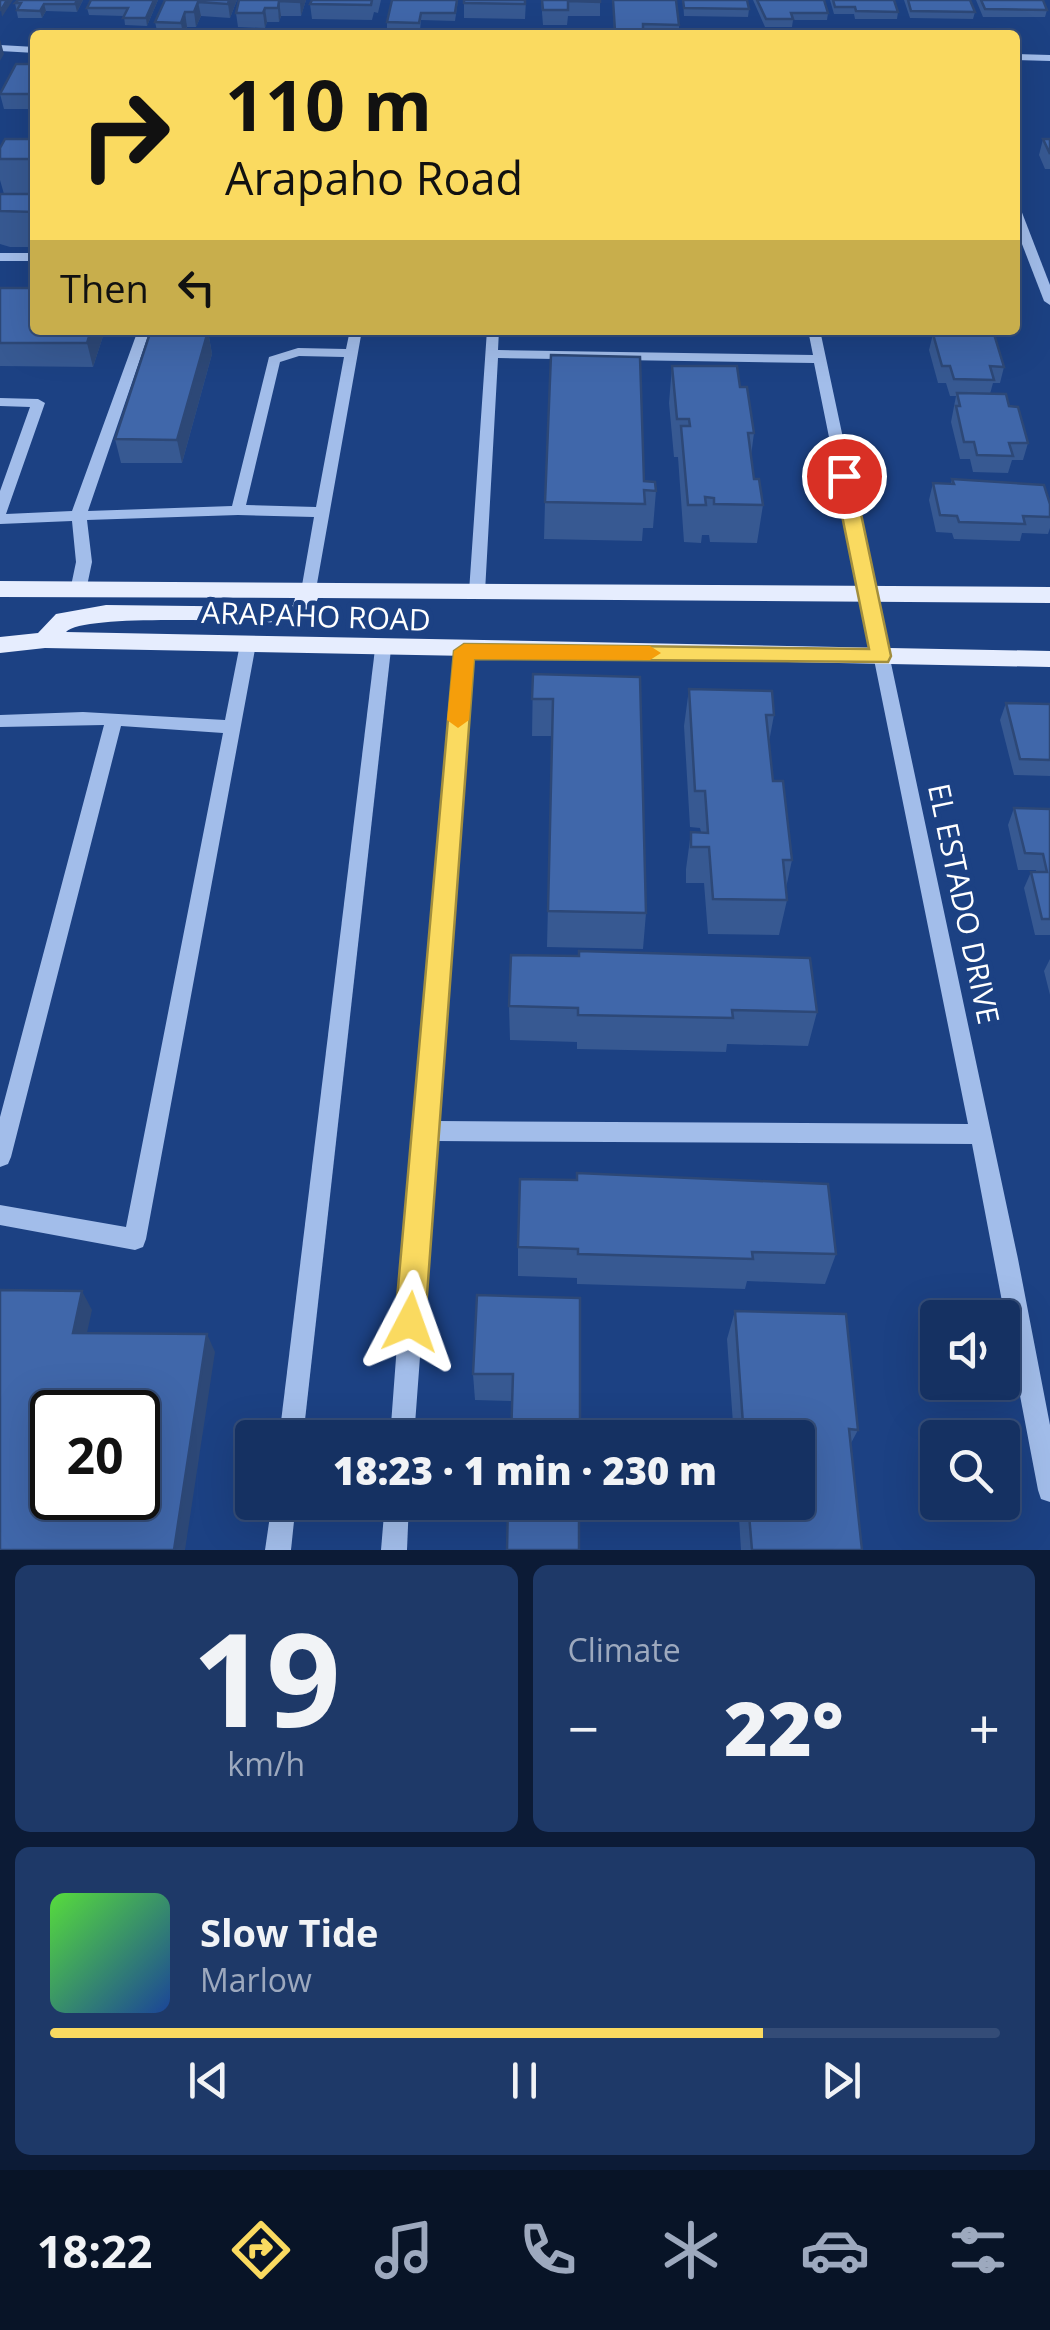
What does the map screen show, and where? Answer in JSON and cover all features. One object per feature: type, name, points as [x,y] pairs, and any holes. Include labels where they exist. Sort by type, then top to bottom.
[{"type":"main road","name":"ARAPAHO ROAD","points":[[0,589],[78,586],[1050,595]]},
{"type":"main road","points":[[45,640],[64,620],[106,613],[288,614],[302,610],[309,591]]},
{"type":"main road","name":"ARAPAHO ROAD","points":[[0,645],[45,640],[1050,660]]},
{"type":"street","points":[[0,48],[30,50]]},
{"type":"street","points":[[1020,58],[1050,58]]},
{"type":"street","points":[[1020,219],[1043,260],[1050,301]]},
{"type":"street","points":[[0,257],[30,258]]},
{"type":"street","points":[[78,586],[84,562],[79,514],[142,335]]},
{"type":"street","points":[[309,591],[355,335]]},
{"type":"street","points":[[476,592],[493,335]]},
{"type":"street","name":"EL ESTADO DRIVE","points":[[815,335],[981,1134],[1050,1490]]},
{"type":"street","points":[[238,510],[274,360],[298,352],[353,353]]},
{"type":"street","points":[[492,354],[819,359]]},
{"type":"street","points":[[0,402],[38,403],[0,516],[238,510],[322,512]]},
{"type":"street","points":[[0,1215],[135,1239],[248,644]]},
{"type":"street","points":[[294,1420],[383,649]]},
{"type":"street","points":[[403,1420],[464,651]]},
{"type":"street","points":[[0,722],[114,720],[233,727]]},
{"type":"street","points":[[0,1157],[114,720]]},
{"type":"street","points":[[424,1131],[981,1134]]},
{"type":"street","points":[[278,1550],[282,1520]]},
{"type":"street","points":[[394,1550],[396,1520]]},
{"type":"building","points":[[77,0],[75,4],[44,4],[40,11],[17,10],[21,3],[15,3]]},
{"type":"building","points":[[91,0],[154,0],[146,18],[123,18],[128,8],[87,8]]},
{"type":"building","points":[[165,0],[229,0],[228,4],[198,2],[194,12],[185,12],[181,23],[155,22]]},
{"type":"building","points":[[239,0],[300,0],[300,2],[279,1],[278,8],[265,8],[263,13],[236,13]]},
{"type":"building","points":[[312,0],[372,0],[371,5],[310,4]]},
{"type":"building","points":[[392,0],[457,0],[455,13],[421,13],[419,23],[387,22]]},
{"type":"building","points":[[525,0],[525,4],[464,3]]},
{"type":"building","points":[[542,0],[600,2],[568,1],[568,10],[543,10]]},
{"type":"building","points":[[613,0],[676,0],[679,25],[643,24],[643,30],[615,30]]},
{"type":"building","points":[[683,0],[747,0],[749,9],[684,8]]},
{"type":"building","points":[[757,0],[824,0],[828,13],[791,13],[793,19],[766,19]]},
{"type":"building","points":[[833,0],[894,0],[898,12],[856,11],[855,7],[835,7]]},
{"type":"building","points":[[908,0],[970,0],[975,12],[911,11]]},
{"type":"building","points":[[981,0],[1043,0],[1047,10],[985,9]]},
{"type":"building","points":[[16,64],[30,64],[30,94],[0,94]]},
{"type":"building","points":[[5,139],[30,139],[30,159],[0,159]]},
{"type":"building","points":[[0,194],[30,194],[30,212],[0,211]]},
{"type":"building","points":[[0,288],[30,288],[30,335],[89,335],[87,343],[0,343]]},
{"type":"building","points":[[149,335],[207,335],[177,440],[115,439]]},
{"type":"building","points":[[933,335],[994,335],[1004,367],[990,366],[994,380],[954,379],[950,366],[942,366]]},
{"type":"building","points":[[551,355],[640,357],[644,481],[655,482],[656,491],[644,490],[645,504],[545,502]]},
{"type":"building","points":[[672,366],[737,366],[740,387],[747,387],[754,433],[748,433],[754,479],[759,479],[763,505],[714,504],[714,498],[705,497],[706,505],[688,505],[681,426],[690,426],[689,419],[677,419]]},
{"type":"building","points":[[957,393],[1006,394],[1009,406],[1018,407],[1028,443],[1009,443],[1013,456],[977,455],[974,442],[964,442]]},
{"type":"building","points":[[952,479],[1044,485],[1050,517],[1023,516],[1025,524],[959,522],[957,516],[940,515],[933,483],[954,484]]},
{"type":"building","points":[[533,674],[640,677],[646,913],[548,911],[553,699],[532,699]]},
{"type":"building","points":[[689,689],[772,691],[774,715],[766,715],[773,781],[783,781],[792,860],[783,860],[787,900],[713,899],[709,847],[691,847],[691,832],[708,833],[705,791],[695,791]]},
{"type":"building","points":[[1006,703],[1050,704],[1050,760],[1020,759]]},
{"type":"building","points":[[1014,808],[1050,809],[1050,919],[1042,919],[1031,872],[1047,872],[1043,854],[1025,853]]},
{"type":"building","points":[[579,951],[810,958],[817,1012],[732,1010],[733,1018],[578,1015],[578,1008],[509,1006],[511,955],[579,956]]},
{"type":"building","points":[[577,1173],[828,1184],[836,1254],[752,1252],[753,1259],[578,1254],[578,1249],[518,1247],[520,1179],[577,1180]]},
{"type":"building","points":[[0,1290],[82,1291],[73,1333],[207,1334],[174,1550],[0,1550]]},
{"type":"building","points":[[477,1295],[580,1298],[580,1420],[512,1420],[513,1374],[473,1374]]},
{"type":"building","points":[[735,1311],[846,1314],[858,1430],[849,1429],[862,1550],[752,1550],[750,1520],[815,1520],[815,1420],[743,1420]]},
{"type":"building","points":[[508,1520],[579,1520],[579,1550],[507,1550]]},
{"type":"slow traffic","points":[[458,720],[464,651],[650,653]]},
{"type":"route","points":[[410,1322],[464,651],[881,656],[844,476]]}]
